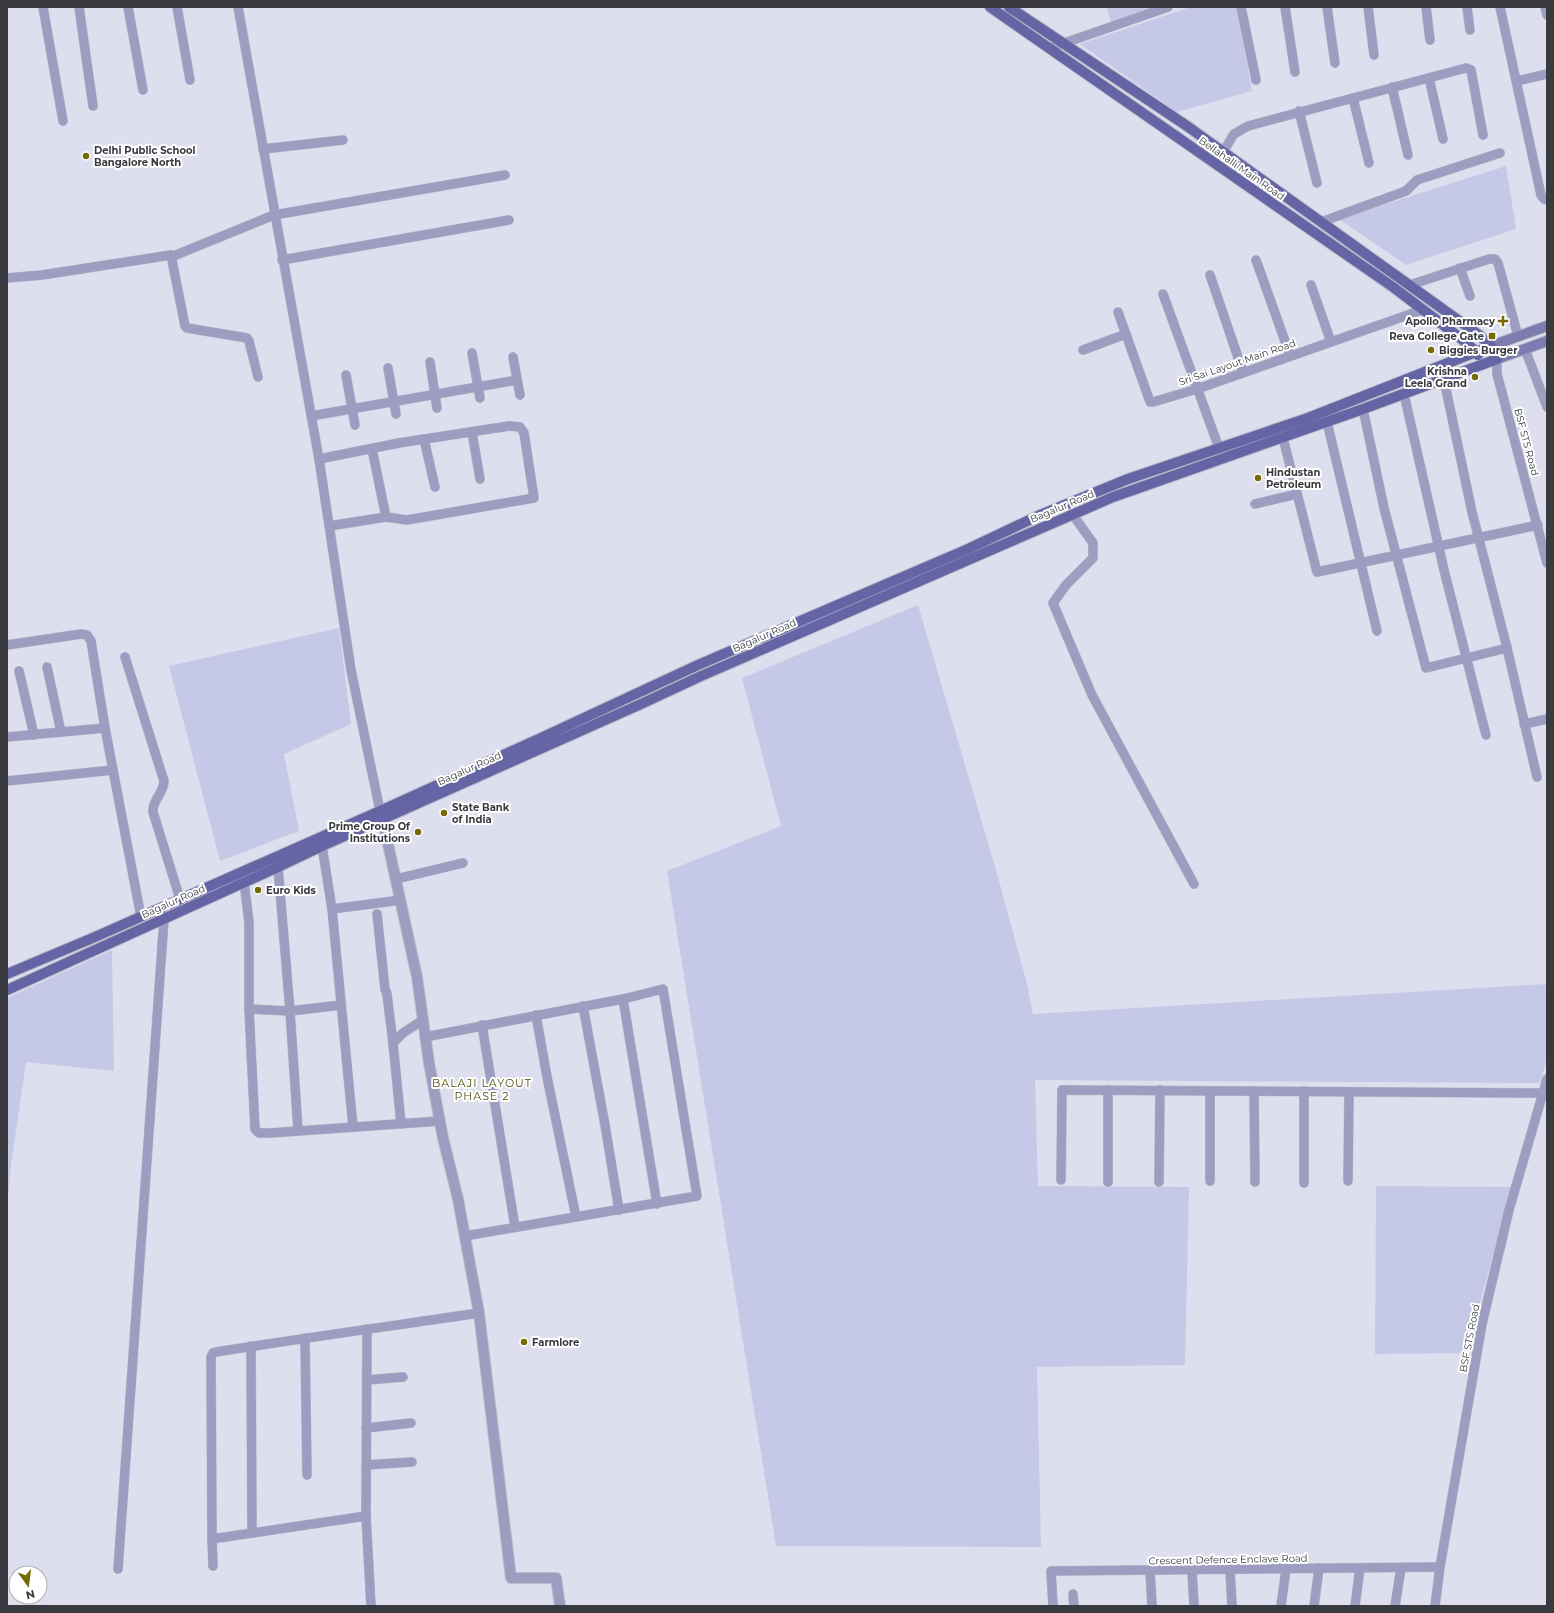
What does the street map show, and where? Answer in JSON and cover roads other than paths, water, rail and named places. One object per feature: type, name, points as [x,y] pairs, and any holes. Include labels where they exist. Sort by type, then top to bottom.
[{"type":"main road","name":"Bellahalli Main Road","points":[[990,7],[1393,287],[1476,352]]},
{"type":"main road","name":"Bellahalli Main Road","points":[[1009,7],[1187,126],[1410,285],[1479,335],[1491,346]]},
{"type":"main road","name":"Bagalur Road","points":[[7,990],[278,867],[381,815],[541,738],[698,665],[968,549],[1040,515],[1128,478],[1308,418],[1491,346],[1547,326]]},
{"type":"main road","name":"Bagalur Road","points":[[7,974],[180,899],[641,704],[701,676],[1113,497],[1363,410],[1547,341]]},
{"type":"main road","points":[[1491,346],[1497,359]]},
{"type":"main road","points":[[1476,352],[1482,365]]},
{"type":"street","points":[[43,7],[63,121]]},
{"type":"street","points":[[79,7],[93,106]]},
{"type":"street","points":[[128,7],[143,90]]},
{"type":"street","points":[[178,7],[190,80]]},
{"type":"street","points":[[238,7],[282,260],[319,459],[351,670],[417,977],[425,1037],[440,1121],[465,1236],[479,1313],[511,1578],[556,1578],[560,1606]]},
{"type":"street","points":[[1050,48],[1168,7]]},
{"type":"street","points":[[1242,7],[1256,80]]},
{"type":"street","points":[[1285,7],[1295,72]]},
{"type":"street","points":[[1327,7],[1335,63]]},
{"type":"street","points":[[1368,7],[1374,56]]},
{"type":"street","points":[[1426,7],[1430,40]]},
{"type":"street","points":[[1467,7],[1470,30]]},
{"type":"street","points":[[1500,7],[1541,195],[1547,200]]},
{"type":"street","points":[[1545,7],[1547,15]]},
{"type":"street","points":[[1223,152],[1234,134],[1240,129],[1299,111],[1466,68],[1471,70],[1483,135]]},
{"type":"street","points":[[1517,81],[1547,74]]},
{"type":"street","points":[[1429,78],[1443,140]]},
{"type":"street","points":[[1392,87],[1408,155]]},
{"type":"street","points":[[1352,98],[1369,162]]},
{"type":"street","points":[[1299,111],[1316,183]]},
{"type":"street","points":[[263,149],[343,140]]},
{"type":"street","points":[[1321,222],[1406,191],[1417,180],[1500,153]]},
{"type":"street","points":[[7,278],[42,275],[169,255],[171,257],[274,215],[505,175]]},
{"type":"street","points":[[282,260],[509,220]]},
{"type":"street","points":[[171,257],[185,326],[187,328],[247,338],[250,341],[258,377]]},
{"type":"street","points":[[1410,285],[1493,258],[1497,261],[1518,336]]},
{"type":"street","points":[[1256,260],[1290,355]]},
{"type":"street","points":[[1460,268],[1470,296]]},
{"type":"street","points":[[1210,275],[1243,372]]},
{"type":"street","points":[[1311,284],[1331,342]]},
{"type":"street","points":[[1163,294],[1219,448]]},
{"type":"street","name":"Sri Sai Layout Main Road","points":[[1118,312],[1150,402],[1197,389],[1290,355],[1422,310]]},
{"type":"street","points":[[1083,350],[1126,334]]},
{"type":"street","points":[[1525,349],[1547,407]]},
{"type":"street","points":[[472,353],[480,398]]},
{"type":"street","points":[[513,357],[520,395]]},
{"type":"street","name":"BSF STS Road","points":[[1497,359],[1497,374],[1547,563]]},
{"type":"street","points":[[430,362],[437,408]]},
{"type":"street","points":[[1482,365],[1497,374]]},
{"type":"street","points":[[388,368],[396,414]]},
{"type":"street","points":[[346,375],[355,425]]},
{"type":"street","points":[[311,416],[517,380]]},
{"type":"street","points":[[1444,380],[1472,512],[1507,648],[1537,777]]},
{"type":"street","points":[[1404,394],[1439,546],[1486,735]]},
{"type":"street","points":[[1363,410],[1396,555],[1426,668],[1507,648]]},
{"type":"street","points":[[1327,422],[1377,631]]},
{"type":"street","points":[[319,459],[424,439],[509,426],[520,427],[524,433],[534,498],[407,520],[386,517],[329,526]]},
{"type":"street","points":[[472,432],[480,479]]},
{"type":"street","points":[[1283,438],[1317,572],[1538,525]]},
{"type":"street","points":[[424,439],[435,487]]},
{"type":"street","points":[[372,449],[386,517]]},
{"type":"street","points":[[1255,504],[1297,494]]},
{"type":"street","points":[[1073,515],[1093,543],[1093,558],[1066,585],[1053,603],[1092,696],[1194,884]]},
{"type":"street","points":[[7,646],[82,634],[87,635],[91,641],[105,728],[141,916]]},
{"type":"street","points":[[125,658],[164,781],[163,788],[152,806],[180,899]]},
{"type":"street","points":[[698,665],[701,676]]},
{"type":"street","points":[[47,667],[60,732]]},
{"type":"street","points":[[19,671],[34,735]]},
{"type":"street","points":[[1524,724],[1547,719]]},
{"type":"street","points":[[7,737],[105,728]]},
{"type":"street","points":[[7,781],[113,770]]},
{"type":"street","points":[[322,846],[332,909],[353,1127]]},
{"type":"street","points":[[396,879],[463,863]]},
{"type":"street","points":[[278,867],[298,1130]]},
{"type":"street","points":[[244,882],[249,922],[249,1009],[255,1129],[259,1133],[440,1121]]},
{"type":"street","points":[[332,909],[400,900]]},
{"type":"street","points":[[118,1569],[164,919],[160,908]]},
{"type":"street","points":[[377,914],[385,989],[387,994],[393,1043],[401,1124]]},
{"type":"street","points":[[425,1037],[663,990],[697,1196],[465,1236]]},
{"type":"street","points":[[623,999],[657,1204]]},
{"type":"street","points":[[249,1009],[290,1011],[341,1005]]},
{"type":"street","points":[[583,1006],[619,1210]]},
{"type":"street","points":[[536,1015],[547,1077],[576,1217]]},
{"type":"street","points":[[393,1043],[403,1033],[423,1020]]},
{"type":"street","points":[[482,1025],[515,1227]]},
{"type":"street","name":"BSF STS Road","points":[[1435,1606],[1440,1567],[1482,1324],[1509,1210],[1547,1079]]},
{"type":"street","points":[[1061,1180],[1062,1090],[1543,1093]]},
{"type":"street","points":[[1108,1090],[1108,1182]]},
{"type":"street","points":[[1159,1182],[1160,1090]]},
{"type":"street","points":[[1210,1091],[1210,1181]]},
{"type":"street","points":[[1254,1091],[1255,1182]]},
{"type":"street","points":[[1304,1091],[1304,1183]]},
{"type":"street","points":[[1348,1181],[1349,1092]]},
{"type":"street","points":[[212,1566],[211,1357],[213,1353],[251,1346],[479,1313]]},
{"type":"street","points":[[367,1329],[366,1516],[371,1606]]},
{"type":"street","points":[[305,1338],[308,1475]]},
{"type":"street","points":[[251,1346],[252,1533]]},
{"type":"street","points":[[366,1380],[404,1377]]},
{"type":"street","points":[[366,1428],[411,1423]]},
{"type":"street","points":[[366,1465],[412,1462]]},
{"type":"street","points":[[212,1539],[366,1516]]},
{"type":"street","name":"Crescent Defence Enclave Road","points":[[1053,1606],[1051,1572],[1440,1567]]},
{"type":"street","points":[[1314,1606],[1320,1568]]},
{"type":"street","points":[[1355,1606],[1360,1568]]},
{"type":"street","points":[[1395,1606],[1401,1568]]},
{"type":"street","points":[[1281,1606],[1286,1569]]},
{"type":"street","points":[[1150,1570],[1152,1606]]},
{"type":"street","points":[[1192,1570],[1194,1606]]},
{"type":"street","points":[[1230,1570],[1232,1606]]},
{"type":"street","points":[[1073,1594],[1074,1606]]},
{"type":"place","name":"Delhi Public School Bangalore North","points":[[86,156]]},
{"type":"place","name":"Apollo Pharmacy","points":[[1503,321]]},
{"type":"place","name":"Reva College Gate","points":[[1492,336]]},
{"type":"place","name":"Biggies Burger","points":[[1431,350]]},
{"type":"place","name":"Krishna Leela Grand","points":[[1475,377]]},
{"type":"place","name":"Hindustan Petroleum","points":[[1258,478]]},
{"type":"place","name":"State Bank of India","points":[[444,813]]},
{"type":"place","name":"Prime Group Of Institutions","points":[[418,832]]},
{"type":"place","name":"Euro Kids","points":[[258,890]]},
{"type":"place","name":"Farmlore","points":[[524,1342]]},
{"type":"district","name":"BALAJI LAYOUT PHASE 2","points":[[482,1089]]}]
